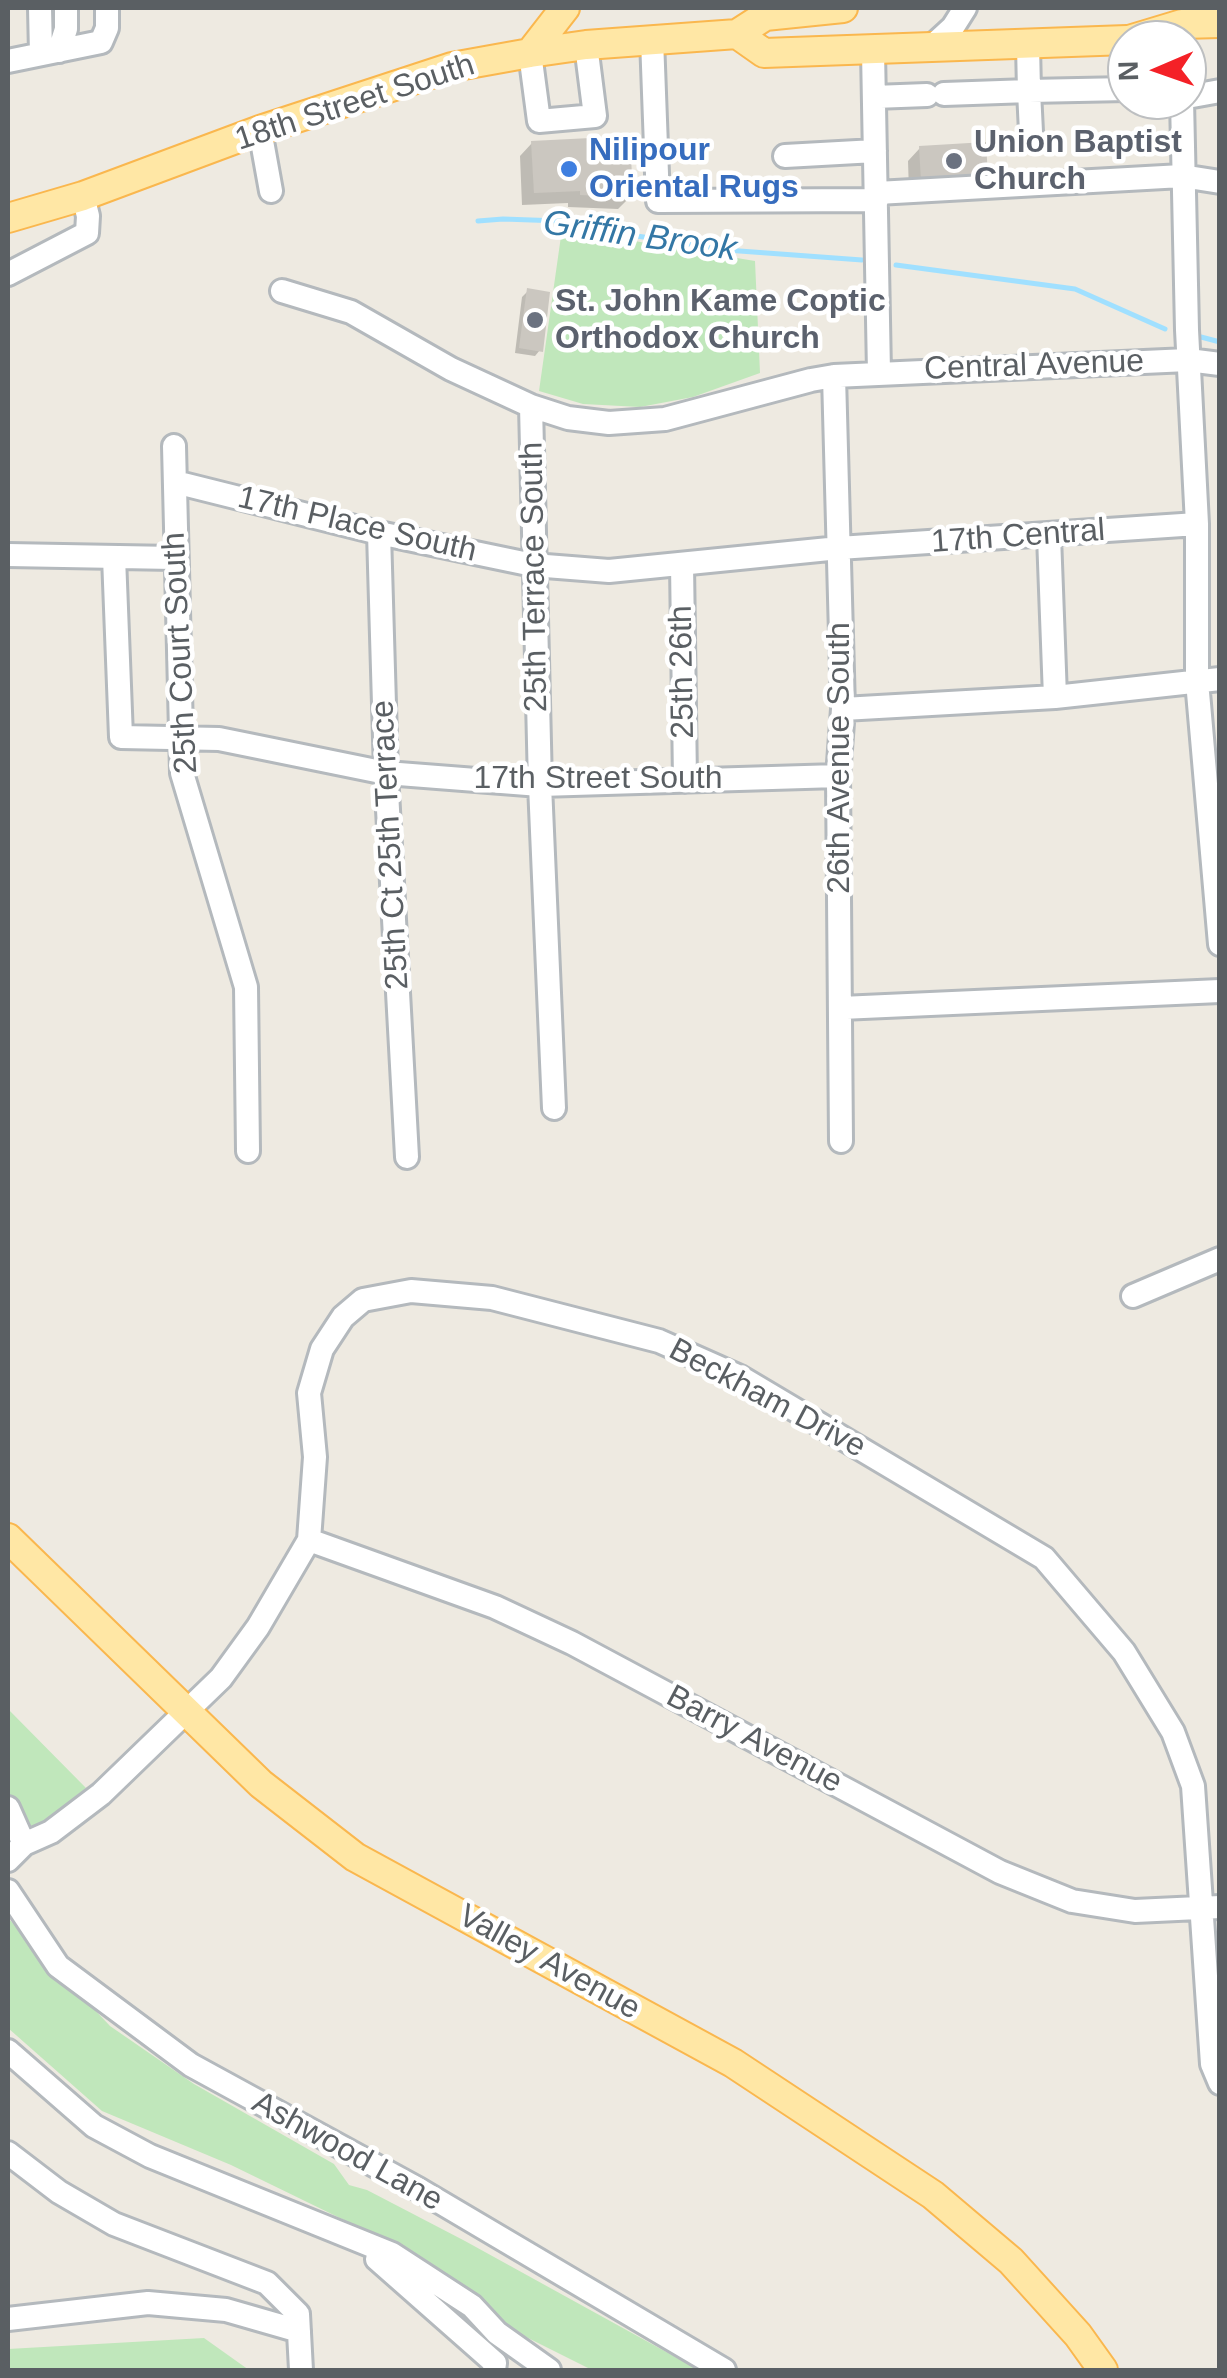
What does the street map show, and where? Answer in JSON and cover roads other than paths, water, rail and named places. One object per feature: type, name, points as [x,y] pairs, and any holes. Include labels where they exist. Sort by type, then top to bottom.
[{"type":"main road","points":[[530,53],[564,8]]},
{"type":"main road","points":[[736,20],[843,8]]},
{"type":"main road","name":"18th Street South","points":[[8,218],[83,196],[260,130],[452,67],[652,38],[701,21],[736,20],[764,53],[1107,41]]},
{"type":"main road","name":"Valley Avenue","points":[[8,1538],[261,1784],[355,1857],[733,2062],[933,2195],[1011,2260],[1078,2335],[1102,2370]]},
{"type":"street","points":[[40,8],[50,52]]},
{"type":"street","points":[[50,52],[66,29],[66,8]]},
{"type":"street","points":[[8,61],[101,42],[107,28],[107,8]]},
{"type":"street","points":[[928,48],[953,27],[965,8]]},
{"type":"street","points":[[652,38],[658,201],[877,197],[1182,176],[1220,182]]},
{"type":"street","points":[[530,53],[540,120],[595,116],[586,45]]},
{"type":"street","points":[[1028,45],[1031,132]]},
{"type":"street","points":[[873,51],[879,372]]},
{"type":"street","points":[[874,97],[1107,89]]},
{"type":"street","points":[[1184,120],[1182,176],[1188,360],[1220,944]]},
{"type":"street","points":[[260,130],[270,192]]},
{"type":"street","points":[[785,156],[876,151]]},
{"type":"street","points":[[8,274],[88,233],[83,196]]},
{"type":"street","name":"Central Avenue","points":[[282,290],[352,312],[451,368],[531,406],[568,418],[609,422],[665,418],[834,376],[1188,360],[1220,364]]},
{"type":"street","name":"26th Avenue South","points":[[834,376],[842,709],[838,776],[840,1140]]},
{"type":"street","name":"25th Terrace South","points":[[531,406],[540,785],[554,1108]]},
{"type":"street","name":"25th Court South","points":[[174,446],[182,772],[246,987],[248,1151]]},
{"type":"street","name":"17th Place South","points":[[175,482],[379,533],[533,565],[609,571],[838,548]]},
{"type":"street","name":"17th Central","points":[[838,548],[1197,524]]},
{"type":"street","name":"25th Ct 25th Terrace","points":[[379,533],[386,773],[408,1157]]},
{"type":"street","points":[[1049,536],[1055,697]]},
{"type":"street","points":[[8,555],[174,558]]},
{"type":"street","name":"17th Street South","points":[[114,557],[122,737],[219,739],[386,773],[540,785],[838,776]]},
{"type":"street","name":"25th 26th","points":[[682,564],[685,781]]},
{"type":"street","points":[[842,709],[1055,697],[1208,680]]},
{"type":"street","points":[[842,1008],[1220,990]]},
{"type":"street","points":[[1133,1296],[1220,1259]]},
{"type":"street","name":"Beckham Drive","points":[[16,1852],[51,1832],[100,1794],[221,1678],[258,1627],[309,1540],[315,1457],[309,1393],[322,1349],[343,1317],[362,1300],[411,1291],[492,1298],[659,1340],[740,1377],[1044,1558],[1124,1652],[1172,1732],[1193,1786],[1211,1907],[1212,2064],[1220,2084]]},
{"type":"street","name":"Barry Avenue","points":[[309,1540],[495,1607],[572,1643],[1000,1872],[1072,1901],[1135,1911],[1211,1907]]},
{"type":"street","points":[[8,1808],[16,1852]]},
{"type":"street","name":"Ashwood Lane","points":[[8,1891],[58,1966],[191,2065],[418,2190],[724,2370]]},
{"type":"street","points":[[8,2052],[94,2126],[150,2156],[392,2254],[472,2306],[497,2333],[549,2370]]},
{"type":"street","points":[[8,2153],[59,2192],[114,2224],[267,2284],[298,2314],[301,2370]]},
{"type":"street","points":[[356,2240],[498,2368]]},
{"type":"street","points":[[8,2319],[148,2303],[226,2310],[299,2331]]},
{"type":"street","points":[[497,2333],[498,2368]]},
{"type":"waterway","name":"Griffin Brook","points":[[478,221],[588,222],[618,233],[726,250],[862,260]]},
{"type":"waterway","name":"Griffin Brook","points":[[896,265],[1075,289],[1165,329]]},
{"type":"waterway","name":"Griffin Brook","points":[[1201,337],[1220,342]]},
{"type":"place","name":"Union Baptist Church","points":[[954,161]]},
{"type":"place","name":"Nilipour Oriental Rugs","points":[[569,169]]},
{"type":"place","name":"St. John Kame Coptic Orthodox Church","points":[[535,320]]}]
